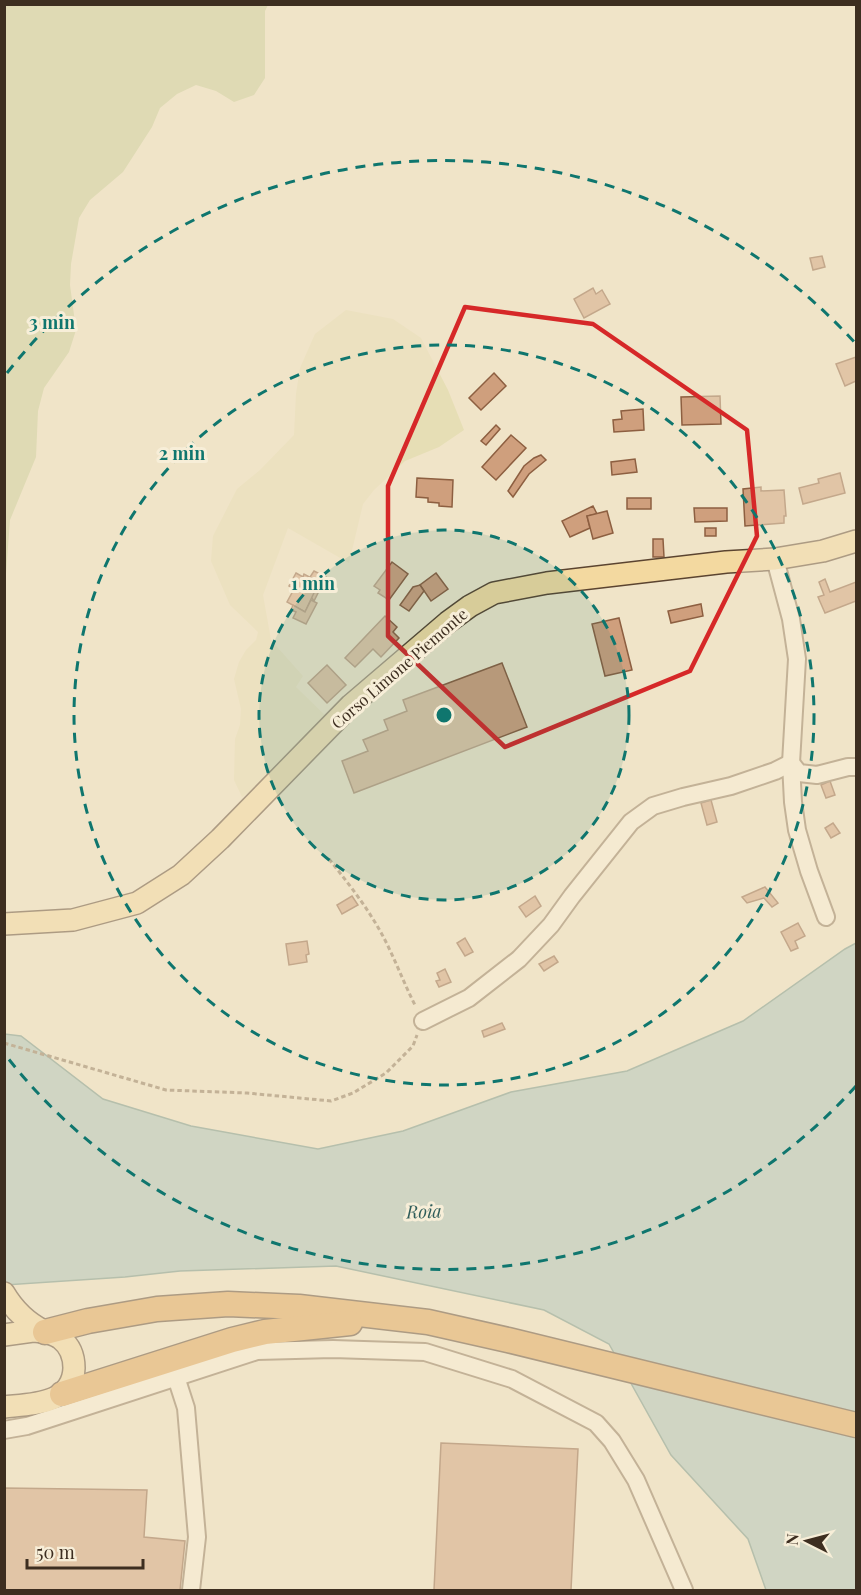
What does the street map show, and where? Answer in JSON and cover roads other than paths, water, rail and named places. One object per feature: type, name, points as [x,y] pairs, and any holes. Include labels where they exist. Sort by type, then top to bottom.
[{"type":"highway","points":[[45,1332],[88,1321],[157,1309],[228,1304],[299,1307],[395,1318],[428,1322],[508,1340],[856,1425]]},
{"type":"highway","points":[[62,1394],[189,1352],[243,1337],[265,1332],[395,1318]]},
{"type":"main road","name":"Corso Limone Piemonte","points":[[4,924],[74,920],[137,903],[181,875],[220,839],[351,705],[448,622],[470,606],[494,593],[547,583],[726,562],[775,559],[822,551],[856,542]]},
{"type":"main road","points":[[4,1293],[13,1308],[45,1332]]},
{"type":"main road","points":[[4,1335],[33,1331],[56,1335],[67,1345],[73,1356],[74,1365],[74,1375],[62,1394],[47,1402],[4,1407]]},
{"type":"street","points":[[775,559],[797,658],[791,763],[793,802],[797,830],[826,917]]},
{"type":"street","points":[[791,763],[799,773],[817,776],[856,767]]},
{"type":"street","points":[[423,1021],[469,998],[519,959],[551,925],[631,822],[653,806],[683,796],[731,786],[791,763]]},
{"type":"street","points":[[4,1430],[27,1426],[257,1351],[333,1349],[425,1352],[512,1379],[596,1423],[612,1441],[636,1480],[684,1590]]},
{"type":"street","points":[[176,1377],[186,1408],[197,1537],[191,1590]]},
{"type":"water","name":"Roia","points":[[856,943],[856,1590],[766,1590],[748,1539],[671,1455],[609,1344],[544,1310],[336,1266],[180,1271],[5,1285],[5,1034],[21,1036],[103,1099],[191,1126],[318,1149],[403,1131],[511,1092],[627,1071],[743,1021]]}]
